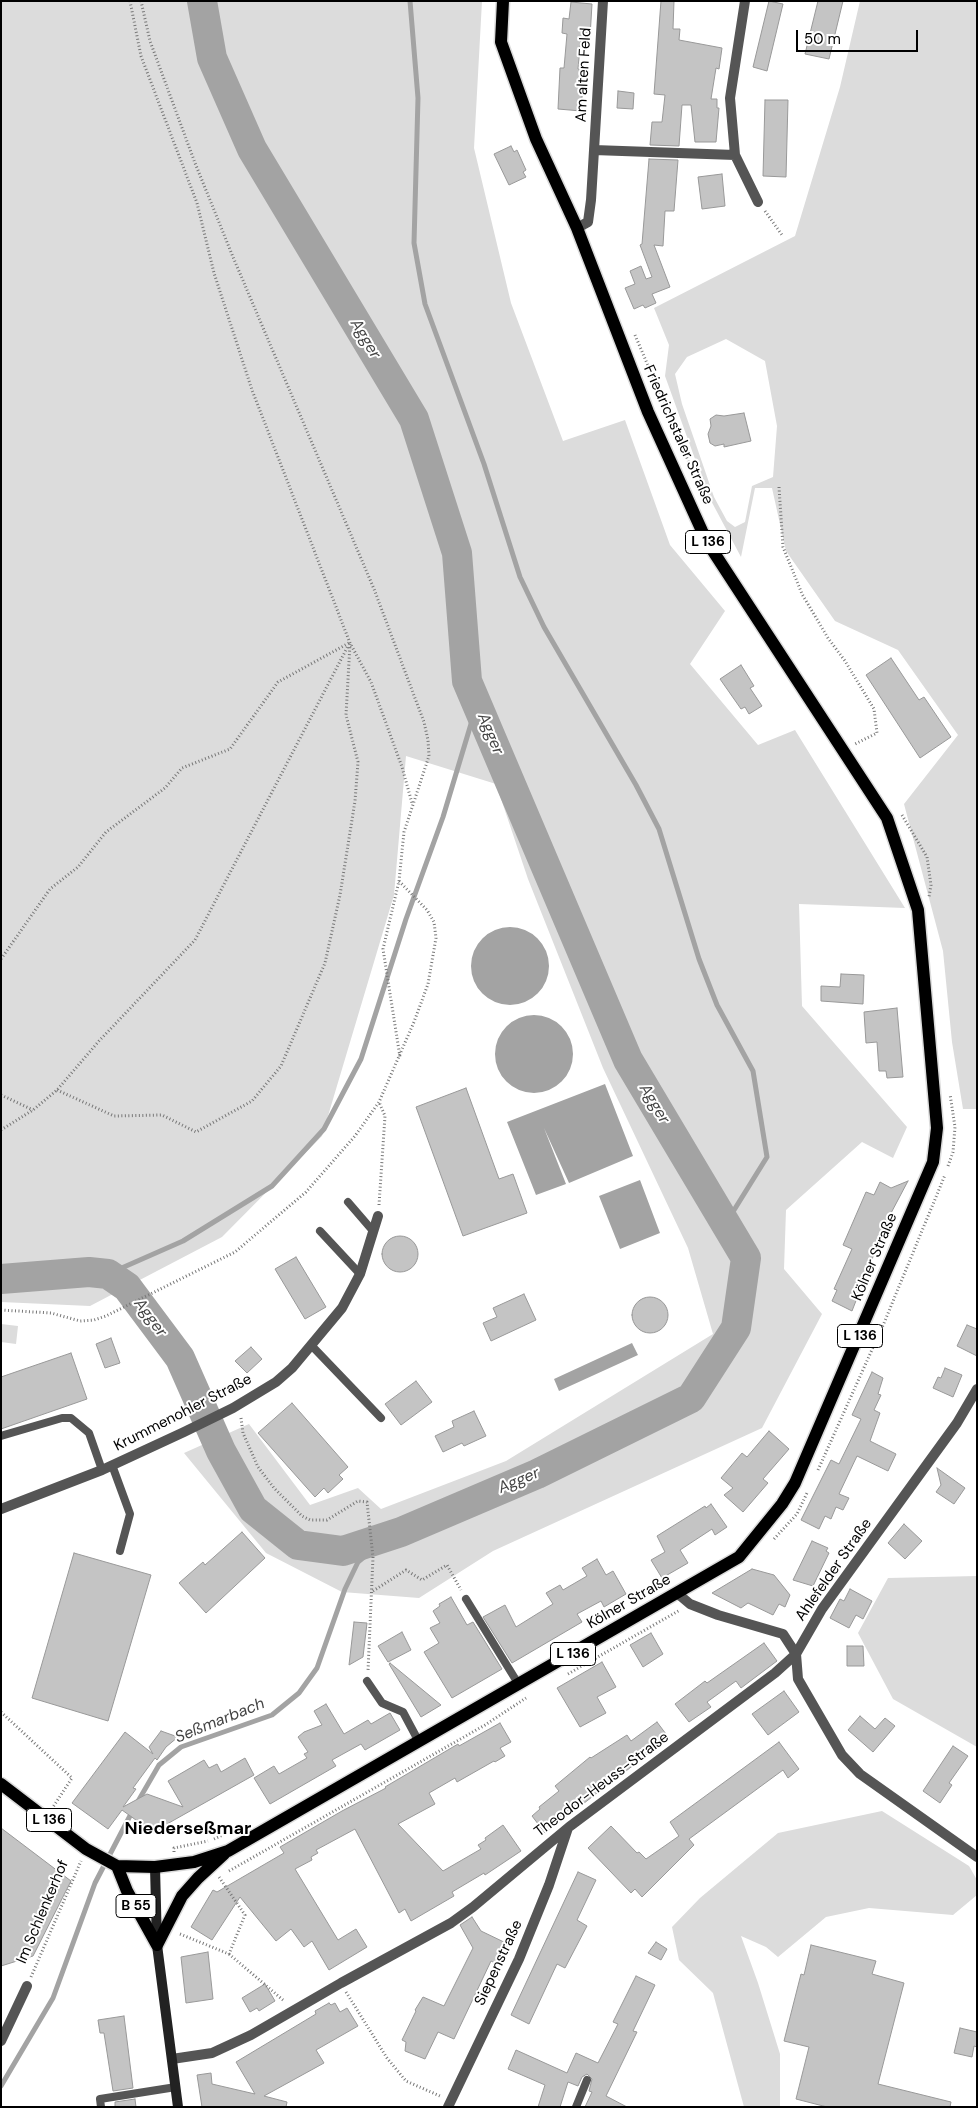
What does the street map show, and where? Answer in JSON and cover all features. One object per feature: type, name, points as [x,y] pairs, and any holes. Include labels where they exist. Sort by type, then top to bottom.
[{"type":"main road","name":"Friedrichstaler Straße","points":[[503,1],[501,42],[536,139],[577,228],[637,386],[711,548],[887,818],[918,910],[928,1026]]},
{"type":"main road","name":"Kölner Straße","points":[[1,1784],[91,1852],[115,1866],[155,1867],[194,1862],[228,1851],[739,1557],[782,1504],[795,1484],[933,1162],[937,1128],[928,1026]]},
{"type":"main road","points":[[157,1945],[182,1896],[198,1878],[228,1851]]},
{"type":"main road","name":"B 55","points":[[115,1866],[157,1945]]},
{"type":"main road","points":[[155,1867],[157,1945],[178,2107]]},
{"type":"street","name":"Am alten Feld","points":[[577,228],[588,222],[603,1]]},
{"type":"street","points":[[745,1],[730,98],[735,154],[758,202]]},
{"type":"street","points":[[594,150],[735,154]]},
{"type":"street","name":"Krummenohler Straße","points":[[1,1509],[102,1470],[236,1406],[276,1382],[292,1368],[342,1308],[360,1274],[378,1216]]},
{"type":"street","name":"Ahlefelder Straße","points":[[677,1593],[690,1604],[718,1615],[783,1634],[796,1654],[822,1609],[957,1423],[977,1389]]},
{"type":"street","points":[[796,1654],[798,1679],[842,1755],[860,1774],[977,1857]]},
{"type":"street","name":"Theodor-Heuss-Straße","points":[[172,2059],[212,2053],[251,2035],[451,1923],[569,1827],[775,1673],[796,1654]]},
{"type":"street","name":"Siepenstraße","points":[[449,2104],[519,1959],[550,1885],[569,1827]]},
{"type":"street","name":"Im Schlenkerhof","points":[[1,2041],[27,1986]]},
{"type":"lane","points":[[348,1202],[373,1231]]},
{"type":"lane","points":[[320,1231],[360,1274]]},
{"type":"lane","points":[[311,1345],[381,1418]]},
{"type":"lane","points":[[1,1436],[62,1418],[71,1418],[89,1433],[102,1470]]},
{"type":"lane","points":[[112,1465],[130,1514],[120,1551]]},
{"type":"lane","points":[[466,1599],[519,1685]]},
{"type":"lane","points":[[367,1681],[382,1703],[403,1712],[419,1742]]},
{"type":"lane","points":[[576,2107],[587,2080]]},
{"type":"lane","points":[[101,2107],[100,2099],[176,2087]]},
{"type":"path","points":[[130,1],[141,56],[197,203],[214,273],[252,390],[350,643],[371,682],[402,767],[412,804]]},
{"type":"path","points":[[141,1],[150,40],[199,172],[374,589],[424,722],[428,740],[428,756],[404,832],[399,881],[383,949],[400,1057]]},
{"type":"path","points":[[758,202],[782,235]]},
{"type":"path","points":[[632,328],[694,475]]},
{"type":"path","points":[[779,488],[783,547],[802,594],[874,709],[877,733],[853,746],[849,739]]},
{"type":"path","points":[[1,959],[50,889],[78,867],[106,832],[165,788],[182,768],[230,749],[278,682],[350,643]]},
{"type":"path","points":[[57,1090],[114,1116],[162,1115],[196,1132],[252,1101],[281,1066],[325,963],[340,895],[355,801],[358,762],[346,715],[350,643]]},
{"type":"path","points":[[1,1130],[34,1110],[57,1090],[99,1041],[195,940],[350,643]]},
{"type":"path","points":[[899,809],[927,857],[931,885],[928,903]]},
{"type":"path","points":[[1,1310],[51,1313],[80,1321],[94,1320],[106,1316],[234,1252],[306,1192],[354,1136],[379,1102],[400,1057],[428,984],[436,938],[434,922],[426,910],[399,881]]},
{"type":"path","points":[[818,1471],[884,1323],[953,1152],[955,1127],[947,1085]]},
{"type":"path","points":[[1,1095],[34,1110]]},
{"type":"path","points":[[378,1216],[385,1116],[379,1102]]},
{"type":"path","points":[[236,1406],[243,1433],[258,1467],[274,1488],[302,1516],[310,1520],[327,1520],[358,1502],[367,1502],[373,1557],[373,1591],[367,1681]]},
{"type":"path","points":[[768,1545],[797,1514],[809,1488]]},
{"type":"path","points":[[373,1591],[406,1570],[422,1580],[447,1565],[466,1599]]},
{"type":"path","points":[[562,1677],[690,1604]]},
{"type":"path","points":[[212,1883],[299,1829],[485,1724],[533,1694]]},
{"type":"path","points":[[1,1712],[72,1778],[46,1819]]},
{"type":"path","name":"Im Schlenkerhof","points":[[27,1986],[91,1852]]},
{"type":"path","points":[[219,1877],[245,1915],[229,1954]]},
{"type":"path","points":[[180,1934],[182,1927]]},
{"type":"path","points":[[157,1945],[180,1934],[229,1954],[283,2000]]},
{"type":"path","points":[[341,1983],[387,2058],[406,2081],[449,2104]]},
{"type":"shaded area","points":[[1,1],[482,1],[474,148],[511,303],[563,441],[625,420],[670,545],[725,611],[690,664],[758,745],[795,730],[905,908],[799,904],[802,1006],[907,1127],[893,1158],[862,1142],[786,1210],[784,1269],[822,1314],[762,1428],[493,1551],[419,1598],[342,1592],[266,1553],[184,1453],[249,1424],[310,1505],[358,1488],[381,1509],[506,1461],[713,1334],[688,1248],[603,1068],[528,879],[496,784],[406,756],[394,895],[322,1136],[222,1237],[90,1306],[1,1302]]},
{"type":"shaded area","points":[[860,1],[977,1],[977,1109],[963,1109],[952,1042],[943,951],[904,804],[958,735],[898,650],[835,621],[786,551],[772,488],[755,488],[741,557],[708,495],[665,376],[669,345],[654,308],[795,236],[840,87]],"holes":[[[726,339],[765,361],[777,426],[773,477],[752,486],[745,522],[735,527],[727,521],[714,497],[682,404],[675,374],[687,357]]]},
{"type":"shaded area","points":[[510,927],[525,930],[542,944],[546,951],[549,966],[546,981],[532,998],[525,1002],[510,1005],[495,1002],[478,988],[474,981],[471,966],[474,951],[488,934],[495,930]]},
{"type":"shaded area","points":[[534,1015],[549,1018],[562,1026],[570,1039],[573,1054],[570,1069],[562,1082],[549,1090],[534,1093],[519,1090],[506,1082],[498,1069],[495,1054],[498,1039],[506,1026],[519,1018]]},
{"type":"shaded area","points":[[605,1084],[633,1156],[569,1183],[544,1128],[566,1184],[536,1195],[507,1122]]},
{"type":"shaded area","points":[[640,1180],[660,1233],[620,1249],[599,1196]]},
{"type":"shaded area","points":[[1,1324],[18,1326],[16,1344],[1,1342]]},
{"type":"shaded area","points":[[632,1343],[638,1355],[559,1391],[554,1379]]},
{"type":"shaded area","points":[[977,1576],[977,1747],[893,1699],[858,1633],[888,1578]]},
{"type":"shaded area","points":[[882,1811],[969,1866],[977,1880],[977,1895],[953,1915],[869,1908],[826,1917],[778,1957],[766,1947],[741,1936],[780,2054],[780,2107],[744,2107],[713,1993],[679,1960],[672,1927],[700,1898],[778,1833]]},
{"type":"building","points":[[661,1],[674,1],[673,29],[680,29],[679,40],[722,48],[719,69],[716,68],[711,99],[717,99],[717,108],[719,108],[716,142],[695,142],[691,105],[682,105],[679,146],[650,145],[652,122],[662,122],[665,95],[654,94]]},
{"type":"building","points":[[769,1],[783,4],[767,71],[753,67]]},
{"type":"building","points":[[818,1],[843,1],[829,59],[805,54]]},
{"type":"building","points":[[571,2],[592,4],[590,37],[581,36],[578,69],[584,70],[581,111],[558,109],[560,68],[564,68],[567,34],[562,33],[563,18],[569,19]]},
{"type":"building","points":[[618,91],[634,93],[633,109],[617,108]]},
{"type":"building","points":[[765,100],[788,100],[786,177],[763,176]]},
{"type":"building","points":[[511,146],[514,152],[517,150],[526,170],[523,172],[526,177],[509,185],[494,154]]},
{"type":"building","points":[[649,159],[678,160],[674,211],[665,211],[663,246],[654,245],[670,287],[652,294],[656,303],[645,308],[643,305],[634,309],[625,288],[635,284],[630,271],[641,266],[646,279],[652,277],[640,245],[642,244]]},
{"type":"building","points":[[722,174],[725,206],[702,209],[698,177]]},
{"type":"building","points":[[744,413],[751,441],[724,447],[724,444],[715,446],[710,443],[708,434],[711,426],[710,419],[716,415],[724,416]]},
{"type":"building","points":[[891,658],[919,700],[924,697],[951,737],[920,758],[866,675]]},
{"type":"building","points":[[741,665],[754,686],[750,688],[762,706],[749,714],[745,707],[741,709],[720,679]]},
{"type":"building","points":[[841,974],[864,975],[863,1004],[821,1001],[821,986],[840,987]]},
{"type":"building","points":[[897,1008],[903,1077],[887,1078],[886,1071],[879,1071],[877,1042],[866,1043],[864,1012]]},
{"type":"building","points":[[466,1088],[499,1179],[513,1174],[527,1213],[463,1236],[416,1107]]},
{"type":"building","points":[[908,1181],[890,1215],[884,1230],[886,1236],[876,1249],[852,1311],[832,1301],[837,1290],[834,1289],[852,1249],[843,1245],[866,1192],[874,1195],[880,1182],[891,1188]]},
{"type":"building","points":[[400,1236],[407,1237],[413,1241],[417,1247],[417,1261],[413,1267],[407,1271],[400,1272],[393,1271],[387,1267],[383,1261],[382,1254],[383,1247],[387,1241],[393,1237]]},
{"type":"building","points":[[296,1257],[326,1307],[305,1319],[275,1269]]},
{"type":"building","points":[[524,1294],[536,1320],[491,1341],[483,1323],[497,1317],[493,1308]]},
{"type":"building","points":[[650,1297],[663,1302],[668,1315],[663,1328],[650,1333],[637,1328],[632,1315],[637,1302]]},
{"type":"building","points":[[967,1325],[977,1329],[977,1356],[957,1346]]},
{"type":"building","points":[[111,1338],[120,1363],[105,1368],[96,1344]]},
{"type":"building","points":[[251,1347],[262,1359],[247,1373],[235,1361]]},
{"type":"building","points":[[71,1353],[87,1399],[1,1429],[1,1377]]},
{"type":"building","points":[[945,1368],[962,1375],[953,1397],[933,1388],[938,1377],[941,1378]]},
{"type":"building","points":[[872,1372],[883,1378],[878,1394],[881,1395],[874,1410],[880,1413],[870,1441],[896,1454],[888,1471],[857,1456],[839,1494],[849,1498],[843,1510],[836,1507],[831,1519],[825,1516],[819,1529],[801,1520],[831,1460],[839,1464],[861,1419],[852,1415]]},
{"type":"building","points":[[416,1381],[432,1402],[401,1425],[385,1404]]},
{"type":"building","points":[[292,1403],[348,1467],[339,1475],[343,1479],[328,1493],[324,1488],[315,1497],[258,1433]]},
{"type":"building","points":[[474,1411],[486,1436],[464,1446],[462,1443],[443,1452],[435,1436],[454,1427],[452,1421]]},
{"type":"building","points":[[769,1431],[789,1449],[763,1479],[768,1483],[743,1512],[724,1495],[733,1488],[721,1478],[742,1453],[747,1457]]},
{"type":"building","points":[[937,1468],[965,1488],[954,1504],[936,1492],[941,1485]]},
{"type":"building","points":[[711,1504],[727,1527],[715,1535],[712,1529],[680,1550],[688,1563],[662,1578],[651,1560],[665,1552],[657,1536]]},
{"type":"building","points":[[904,1524],[922,1541],[905,1559],[888,1543]]},
{"type":"building","points":[[242,1532],[265,1558],[206,1613],[179,1583],[203,1562],[205,1565]]},
{"type":"building","points":[[812,1541],[828,1548],[826,1551],[829,1553],[813,1586],[793,1580]]},
{"type":"building","points":[[74,1553],[151,1575],[108,1721],[32,1698]]},
{"type":"building","points":[[597,1559],[606,1575],[613,1571],[626,1594],[604,1607],[601,1601],[577,1614],[582,1622],[512,1663],[483,1617],[505,1605],[516,1627],[553,1604],[546,1593],[560,1585],[563,1590],[587,1576],[582,1568]]},
{"type":"building","points":[[752,1569],[774,1575],[790,1595],[785,1607],[779,1604],[773,1615],[748,1603],[741,1608],[712,1593]]},
{"type":"building","points":[[850,1589],[872,1601],[863,1619],[856,1615],[849,1628],[830,1618],[840,1599],[844,1601]]},
{"type":"building","points":[[451,1597],[467,1625],[473,1622],[502,1669],[452,1698],[424,1652],[439,1643],[430,1628],[440,1623],[433,1611],[440,1606],[439,1604]]},
{"type":"building","points":[[354,1622],[367,1623],[363,1657],[349,1665]]},
{"type":"building","points":[[402,1632],[411,1650],[388,1662],[378,1646]]},
{"type":"building","points":[[651,1633],[663,1654],[643,1667],[630,1645]]},
{"type":"building","points":[[764,1643],[777,1661],[741,1688],[736,1681],[707,1702],[711,1707],[689,1722],[675,1704],[705,1681],[707,1683]]},
{"type":"building","points":[[847,1646],[863,1646],[864,1666],[847,1666]]},
{"type":"building","points":[[602,1662],[616,1687],[597,1697],[606,1713],[580,1727],[557,1688]]},
{"type":"building","points":[[390,1663],[441,1705],[421,1717]]},
{"type":"building","points":[[784,1691],[799,1712],[768,1735],[752,1714]]},
{"type":"building","points":[[326,1704],[344,1734],[368,1720],[371,1724],[390,1713],[400,1730],[365,1750],[361,1744],[332,1760],[336,1766],[270,1804],[254,1778],[274,1766],[279,1774],[307,1758],[304,1754],[308,1752],[298,1737],[304,1732],[322,1725],[314,1711]]},
{"type":"building","points":[[860,1716],[875,1729],[885,1718],[895,1726],[873,1752],[848,1730]]},
{"type":"building","points":[[657,1722],[669,1738],[545,1833],[532,1816],[540,1809],[539,1807],[559,1791],[555,1786],[590,1757],[627,1735],[631,1741]]},
{"type":"building","points":[[500,1723],[511,1742],[500,1748],[505,1756],[457,1782],[455,1778],[429,1793],[435,1804],[398,1824],[443,1871],[481,1849],[478,1845],[503,1825],[521,1851],[485,1875],[484,1873],[452,1892],[454,1896],[411,1921],[405,1909],[399,1913],[355,1829],[316,1850],[318,1853],[311,1857],[312,1860],[295,1869],[338,1940],[356,1929],[367,1947],[329,1970],[312,1941],[304,1947],[291,1929],[276,1941],[240,1897],[212,1940],[191,1927],[213,1890],[217,1892],[284,1853],[280,1847],[386,1788],[458,1744],[459,1746]]},
{"type":"building","points":[[161,1731],[178,1737],[166,1747],[157,1760],[155,1758],[133,1788],[136,1789],[123,1807],[147,1794],[183,1807],[168,1781],[204,1760],[209,1768],[217,1764],[221,1772],[245,1758],[254,1775],[154,1833],[122,1810],[108,1829],[72,1803],[125,1732],[153,1754],[149,1747]]},
{"type":"building","points":[[779,1742],[799,1769],[788,1778],[783,1770],[689,1839],[694,1845],[642,1897],[635,1889],[631,1893],[588,1848],[611,1826],[637,1853],[639,1852],[646,1859],[679,1836],[670,1822]]},
{"type":"building","points":[[953,1746],[968,1756],[949,1783],[952,1785],[940,1803],[923,1791]]},
{"type":"building","points":[[1,1828],[71,1881],[33,1956],[1,1966]]},
{"type":"building","points":[[578,1872],[596,1880],[577,1920],[587,1926],[565,1968],[557,1964],[529,2024],[511,2015]]},
{"type":"building","points":[[472,1917],[481,1931],[508,1944],[499,1965],[491,1961],[454,2039],[438,2032],[425,2059],[405,2051],[406,2042],[402,2040],[423,1997],[444,2006],[473,1948],[460,1925]]},
{"type":"building","points":[[656,1942],[667,1949],[661,1960],[648,1953]]},
{"type":"building","points":[[811,1945],[876,1961],[872,1974],[904,1983],[878,2084],[951,2102],[950,2107],[827,2107],[796,2099],[809,2047],[784,2041],[801,1974],[804,1975]]},
{"type":"building","points":[[208,1952],[213,1999],[186,2003],[181,1957]]},
{"type":"building","points":[[636,1976],[655,1985],[633,2031],[637,2032],[606,2096],[627,2107],[585,2107],[592,2092],[589,2091],[592,2079],[587,2074],[582,2077],[578,2086],[568,2082],[560,2107],[538,2107],[545,2085],[508,2069],[516,2050],[567,2073],[576,2053],[598,2063],[618,2024],[613,2022]]},
{"type":"building","points":[[265,1984],[275,2001],[259,2011],[257,2008],[250,2012],[242,1998]]},
{"type":"building","points":[[329,2003],[331,2005],[335,2003],[340,2012],[347,2008],[358,2026],[316,2050],[324,2063],[264,2096],[287,2102],[286,2107],[202,2107],[197,2075],[211,2073],[212,2084],[255,2094],[236,2062],[316,2014],[315,2011]]},
{"type":"building","points":[[124,2016],[133,2088],[113,2091],[104,2033],[100,2033],[98,2020]]},
{"type":"building","points":[[960,2028],[977,2032],[977,2047],[974,2046],[972,2057],[954,2053]]},
{"type":"building","points":[[135,2099],[136,2107],[115,2107],[115,2102]]},
{"type":"waterway","name":"Agger","points":[[1,1279],[89,1272],[108,1274],[127,1287],[180,1358],[221,1451],[253,1509],[298,1545],[343,1551],[401,1532],[537,1474],[691,1398],[736,1328],[746,1258],[628,1060],[467,681],[457,553],[414,419],[252,149],[212,58],[202,1]]},
{"type":"waterway","points":[[410,1],[418,98],[414,243],[425,304],[484,464],[520,577],[544,627],[636,785],[659,829],[699,959],[717,1005],[753,1071],[767,1157],[726,1223]]},
{"type":"waterway","points":[[108,1274],[183,1241],[272,1186],[324,1129],[361,1059],[406,919],[443,817],[477,704]]},
{"type":"waterway","name":"Seßmarbach","points":[[137,1803],[159,1765],[181,1747],[272,1715],[299,1693],[317,1668],[345,1589],[358,1562],[364,1557],[370,1541]]},
{"type":"waterway","name":"Seßmarbach","points":[[1,2086],[53,1998],[95,1883],[133,1810]]},
{"type":"district","name":"Niederseßmar","points":[[188,1829]]}]
